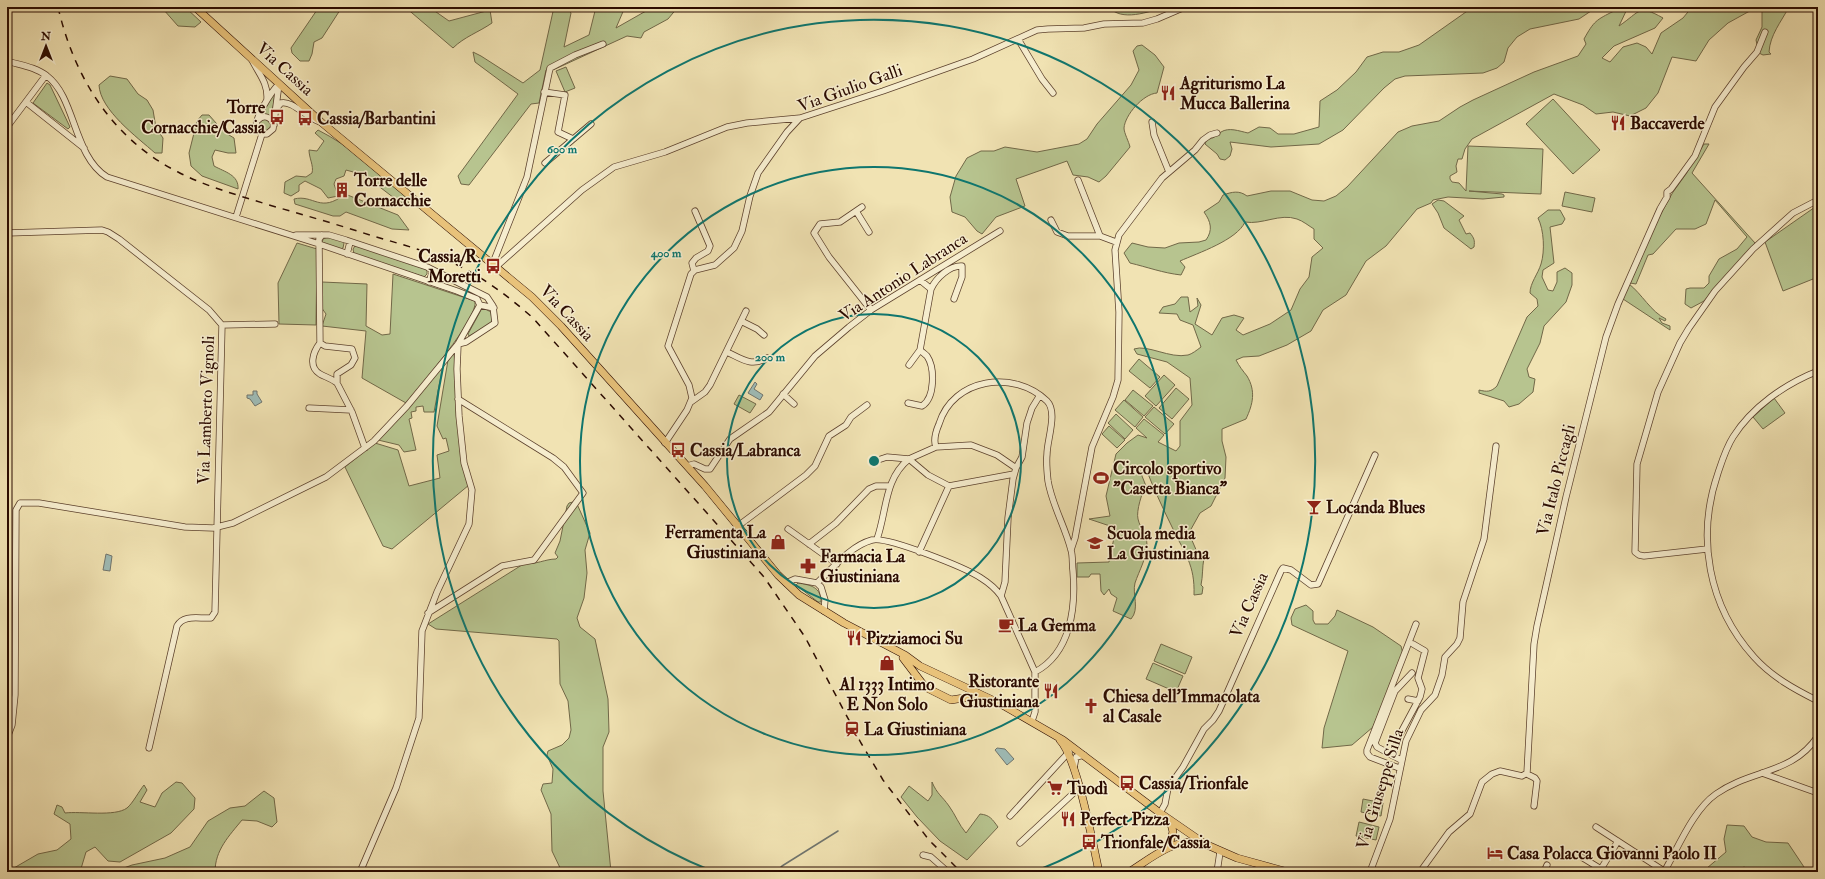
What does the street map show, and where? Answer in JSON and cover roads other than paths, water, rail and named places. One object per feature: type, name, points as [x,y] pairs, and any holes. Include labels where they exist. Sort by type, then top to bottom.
[{"type":"main road","name":"Via Cassia","points":[[195,7],[321,122],[526,291],[554,319],[687,466],[786,583],[799,595],[824,611],[906,656],[915,663],[960,686],[989,698],[1032,721],[1077,749],[1160,813],[1205,844],[1220,852],[1239,859],[1288,872]]},
{"type":"main road","name":"Via Cassia","points":[[899,653],[925,687],[951,700],[973,697],[989,698]]},
{"type":"main road","points":[[921,683],[920,679],[922,674],[929,670]]},
{"type":"main road","points":[[960,686],[963,692],[960,698]]},
{"type":"main road","points":[[1054,735],[1068,752],[1079,788],[1099,870]]},
{"type":"main road","points":[[1168,849],[1173,834],[1170,820]]},
{"type":"main road","points":[[1129,872],[1168,849],[1186,842],[1205,844]]},
{"type":"street","name":"Via Giulio Galli","points":[[694,271],[718,263],[736,245],[742,231],[750,196],[759,170],[787,132],[800,118],[869,96],[966,61],[1041,30],[1084,28],[1104,24],[1143,23],[1157,19],[1185,7]]},
{"type":"street","name":"Via Italo Piccagli","points":[[1527,774],[1534,648],[1537,626],[1566,497],[1610,327],[1618,304],[1660,209],[1667,197],[1667,192],[1671,190],[1689,167],[1715,107],[1744,67],[1757,52],[1765,32]]},
{"type":"street","points":[[1018,39],[1042,79],[1053,93]]},
{"type":"street","points":[[495,265],[527,177],[548,72],[553,65],[603,44]]},
{"type":"street","points":[[252,60],[265,81],[267,101]]},
{"type":"street","points":[[7,61],[35,69],[46,75],[59,90],[84,148],[96,169],[107,177],[236,217],[458,291],[477,299],[480,305]]},
{"type":"street","points":[[7,127],[46,75]]},
{"type":"street","points":[[262,134],[256,128],[257,120],[267,101],[279,84]]},
{"type":"street","points":[[262,134],[270,133],[274,126],[279,84]]},
{"type":"street","points":[[544,92],[565,96],[558,132],[573,140]]},
{"type":"street","points":[[26,102],[84,148]]},
{"type":"street","points":[[275,111],[281,103],[288,102],[308,117],[321,122]]},
{"type":"street","points":[[257,120],[262,117],[268,117],[274,126]]},
{"type":"street","points":[[495,265],[582,190],[614,167],[665,152],[727,126],[800,118]]},
{"type":"street","points":[[1152,122],[1154,135],[1169,172]]},
{"type":"street","points":[[545,163],[591,124]]},
{"type":"street","points":[[1071,550],[1075,538],[1092,447],[1113,397],[1118,380],[1119,312],[1115,267],[1116,242],[1119,234],[1162,178],[1195,150],[1203,140],[1210,135],[1217,133]]},
{"type":"street","points":[[236,217],[262,134]]},
{"type":"street","points":[[1078,180],[1100,236]]},
{"type":"street","points":[[1707,549],[1644,556],[1639,555],[1636,552],[1636,469],[1652,410],[1663,380],[1680,343],[1716,291],[1766,236],[1799,209],[1818,200]]},
{"type":"street","points":[[869,232],[859,209],[840,222],[820,224],[814,233],[829,257],[871,310]]},
{"type":"street","points":[[691,402],[692,394],[689,385],[668,346],[691,274],[694,271],[692,263],[696,258],[708,251],[710,246],[695,211]]},
{"type":"street","points":[[1051,220],[1057,232],[1068,236],[1100,236],[1116,242]]},
{"type":"street","name":"Via Lamberto Vignoli","points":[[7,233],[102,230],[108,232],[119,238],[204,306],[216,316],[222,325],[214,614],[211,618],[187,618],[180,622],[177,626],[149,748]]},
{"type":"street","name":"Via Antonio Labranca","points":[[687,466],[694,464],[710,469],[730,439],[769,412],[815,356],[848,327],[871,310],[1000,231]]},
{"type":"street","points":[[289,235],[328,235],[433,270],[487,297],[494,308],[496,320],[494,325],[466,342],[458,344]]},
{"type":"street","points":[[322,235],[319,239],[320,343],[312,356],[314,366],[319,374],[330,378],[337,383],[351,410],[365,448]]},
{"type":"street","points":[[347,254],[350,242]]},
{"type":"street","points":[[909,365],[920,350],[931,289],[939,276],[957,266],[962,266],[962,277],[954,299]]},
{"type":"street","points":[[429,282],[433,270]]},
{"type":"street","points":[[920,280],[931,289]]},
{"type":"street","points":[[458,291],[462,284]]},
{"type":"street","points":[[480,305],[494,308]]},
{"type":"street","points":[[7,738],[12,725],[15,695],[16,510],[20,503],[39,503],[185,527],[216,528],[233,523],[318,481],[339,468],[374,441],[408,406],[458,344],[480,305]]},
{"type":"street","points":[[665,443],[691,402],[705,392],[710,385],[746,311]]},
{"type":"street","points":[[741,321],[757,329],[764,335]]},
{"type":"street","points":[[222,325],[275,324]]},
{"type":"street","points":[[320,343],[325,346],[352,349],[354,358],[351,365],[337,374],[337,383]]},
{"type":"street","points":[[360,872],[396,788],[419,718],[420,638],[428,613],[468,528],[472,490],[464,463],[458,399],[458,344]]},
{"type":"street","points":[[908,402],[922,406],[931,396],[932,379],[929,361],[926,355],[920,350]]},
{"type":"street","points":[[727,352],[752,363],[759,363],[767,358]]},
{"type":"street","points":[[1818,371],[1793,383],[1779,392],[1749,417],[1733,437],[1720,466],[1710,499],[1707,522],[1707,549],[1711,578],[1717,597],[1745,646],[1761,664],[1779,679],[1818,701]]},
{"type":"street","points":[[936,447],[936,435],[944,411],[954,398],[970,388],[986,383],[1008,382],[1026,386],[1048,402],[1052,410],[1046,454],[1048,476],[1058,514],[1071,550],[1074,583],[1073,611],[1071,621],[1060,648],[1043,668],[1035,672]]},
{"type":"street","points":[[783,394],[794,404]]},
{"type":"street","points":[[1001,596],[1005,582],[1008,518],[1014,474],[1022,455],[1026,423],[1032,408],[1040,395]]},
{"type":"street","points":[[428,613],[502,566],[534,560],[583,493],[573,477],[564,467],[543,450],[458,399]]},
{"type":"street","points":[[738,526],[806,475],[815,466],[829,436],[846,425],[851,417],[867,405]]},
{"type":"street","points":[[309,408],[351,410]]},
{"type":"street","points":[[878,539],[884,518],[889,486],[898,469],[909,459],[936,447],[965,445],[977,446],[997,455],[1016,468]]},
{"type":"street","name":"Via Giuseppe Silla","points":[[1370,872],[1390,819],[1399,768],[1407,738],[1421,710],[1436,694],[1442,675],[1445,657],[1457,644],[1460,638],[1463,602],[1484,539],[1496,446]]},
{"type":"street","name":"Via Cassia","points":[[1160,813],[1168,788],[1183,767],[1204,729],[1219,712],[1281,571],[1283,568],[1290,568],[1311,584],[1318,584],[1375,455]]},
{"type":"street","points":[[878,460],[887,457],[909,459],[928,475],[949,486],[1014,474]]},
{"type":"street","points":[[809,544],[836,523],[873,487],[878,485],[889,486]]},
{"type":"street","points":[[919,552],[949,486]]},
{"type":"street","points":[[788,529],[836,564]]},
{"type":"street","points":[[817,583],[836,564],[863,544],[878,539],[919,552],[979,577],[994,588],[1001,596],[1035,672],[1035,712],[1032,721]]},
{"type":"street","points":[[786,583],[795,580],[817,583],[825,600],[824,611]]},
{"type":"street","points":[[1399,768],[1370,757],[1367,750],[1416,624]]},
{"type":"street","points":[[1393,756],[1398,738],[1418,701],[1422,689],[1418,678],[1425,651],[1413,644]]},
{"type":"street","points":[[1401,760],[1377,747],[1375,742],[1395,691],[1412,673]]},
{"type":"street","points":[[1408,699],[1418,701]]},
{"type":"street","points":[[1596,827],[1664,872],[1706,802],[1728,786],[1792,762],[1804,753],[1818,736]]},
{"type":"street","points":[[1010,816],[1068,752],[1077,749]]},
{"type":"street","points":[[1074,770],[1076,758],[1084,755]]},
{"type":"street","points":[[1772,769],[1780,780]]},
{"type":"street","points":[[1420,872],[1449,832],[1470,814],[1479,787],[1484,780],[1500,770],[1522,776],[1527,774],[1537,781],[1534,806]]},
{"type":"street","points":[[1762,773],[1818,793]]},
{"type":"street","points":[[1020,843],[1079,788]]},
{"type":"street","points":[[1583,858],[1604,870],[1618,841]]},
{"type":"street","points":[[1217,872],[1220,852]]},
{"type":"street","points":[[923,855],[931,857],[948,872]]},
{"type":"street","points":[[1544,872],[1546,865]]},
{"type":"water","points":[[755,382],[757,384],[754,389],[763,395],[760,400],[748,393]]},
{"type":"water","points":[[253,391],[257,391],[257,394],[262,402],[255,406],[250,399],[247,398],[247,395],[253,395]]},
{"type":"water","points":[[106,554],[112,556],[110,571],[103,570]]},
{"type":"water","points":[[997,748],[1005,749],[1014,759],[1007,765],[995,750]]},
{"type":"waterway","points":[[776,872],[782,866],[838,831]]},
{"type":"railway","points":[[58,7],[74,58],[99,103],[115,124],[134,142],[155,158],[178,172],[223,190],[434,255],[464,268],[485,281],[533,318],[764,577],[805,637],[861,743],[883,780],[929,840],[961,872]]},
{"type":"place","name":"Agriturismo La Mucca Ballerina","points":[[1168,93]]},
{"type":"place","name":"Torre Cornacchie/Cassia","points":[[277,117]]},
{"type":"place","name":"Cassia/Barbantini","points":[[305,118]]},
{"type":"place","name":"Baccaverde","points":[[1618,123]]},
{"type":"place","name":"Torre delle Cornacchie","points":[[342,190]]},
{"type":"place","name":"Cassia/R. Moretti","points":[[493,266]]},
{"type":"place","name":"Cassia/Labranca","points":[[678,450]]},
{"type":"place","name":"Circolo sportivo \"Casetta Bianca\"","points":[[1101,478]]},
{"type":"place","name":"Locanda Blues","points":[[1314,507]]},
{"type":"place","name":"Ferramenta La Giustiniana","points":[[778,542]]},
{"type":"place","name":"Scuola media La Giustiniana","points":[[1095,543]]},
{"type":"place","name":"Farmacia La Giustiniana","points":[[808,566]]},
{"type":"place","name":"La Gemma","points":[[1006,625]]},
{"type":"place","name":"Pizziamoci Su","points":[[854,638]]},
{"type":"place","name":"Al 1333 Intimo E Non Solo","points":[[887,663]]},
{"type":"place","name":"Ristorante Giustiniana","points":[[1051,691]]},
{"type":"place","name":"Chiesa dell'Immacolata al Casale","points":[[1091,706]]},
{"type":"place","name":"La Giustiniana","points":[[852,729]]},
{"type":"place","name":"Cassia/Trionfale","points":[[1127,783]]},
{"type":"place","name":"Tuodì","points":[[1055,788]]},
{"type":"place","name":"Perfect Pizza","points":[[1068,819]]},
{"type":"place","name":"Trionfale/Cassia","points":[[1089,842]]},
{"type":"place","name":"Casa Polacca Giovanni Paolo II","points":[[1495,853]]}]
